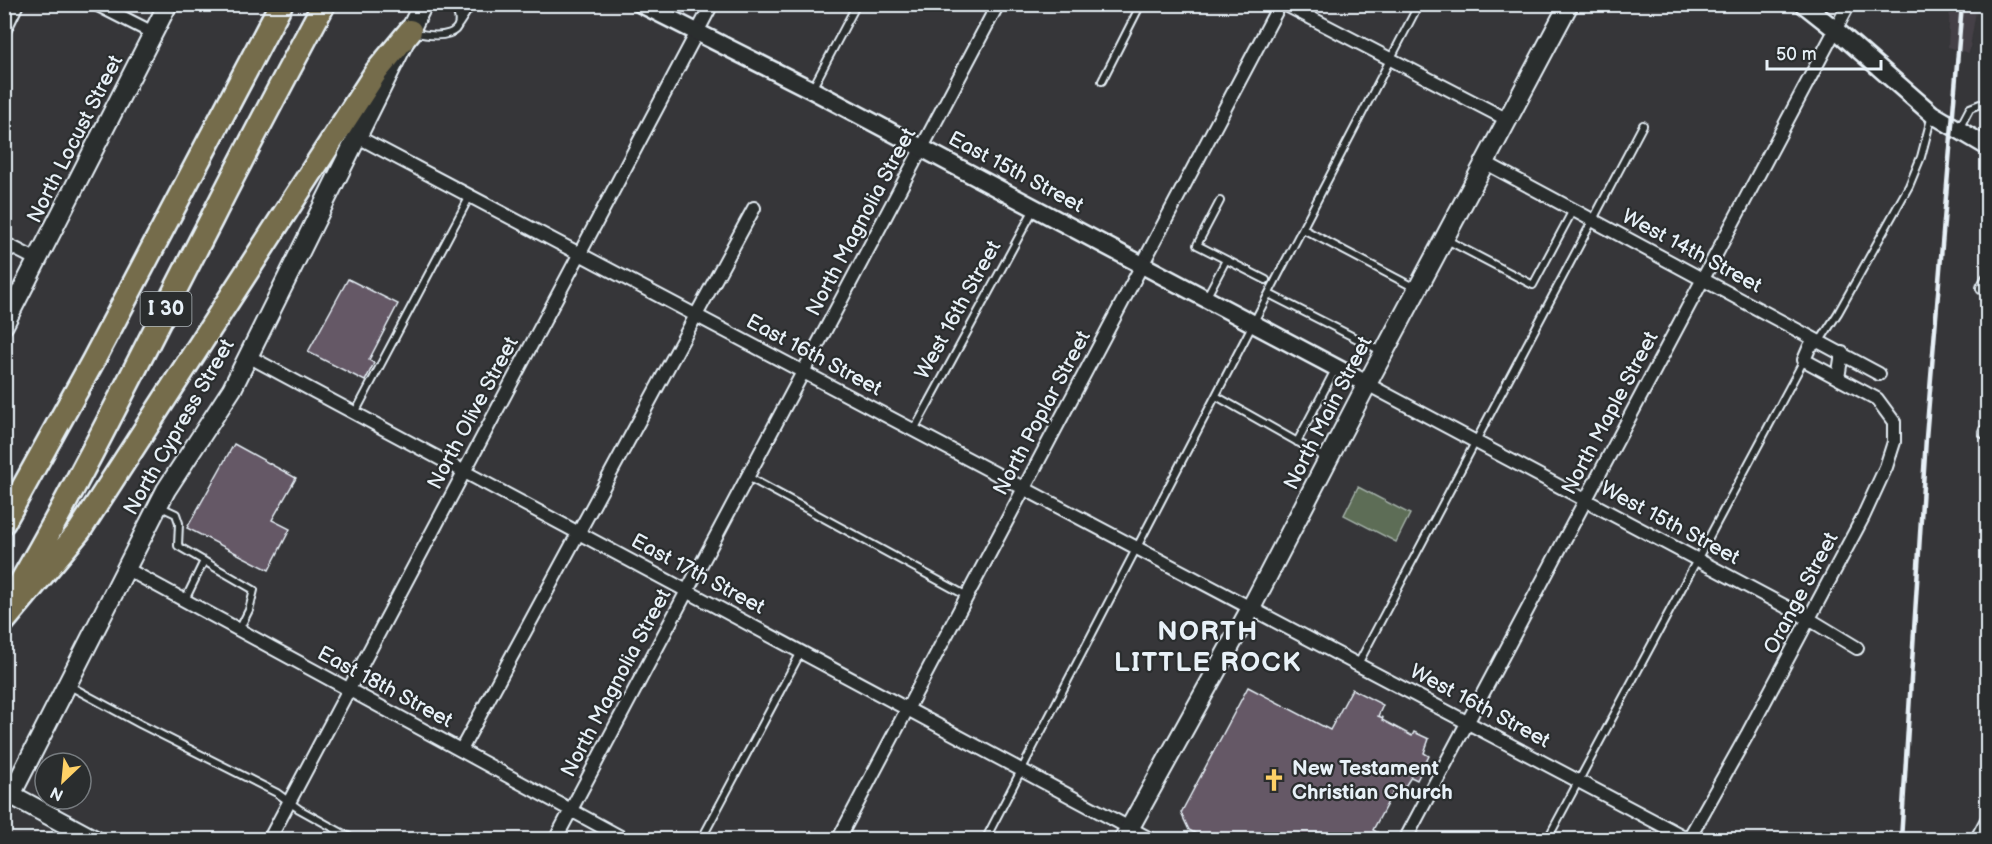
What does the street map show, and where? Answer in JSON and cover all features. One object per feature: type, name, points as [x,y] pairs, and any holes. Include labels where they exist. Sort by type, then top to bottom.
[{"type":"highway","name":"I 30","points":[[4,522],[93,361],[280,4]]},
{"type":"highway","name":"I 30","points":[[4,611],[45,542],[324,4]]},
{"type":"highway","points":[[4,621],[80,530],[376,72],[410,31]]},
{"type":"main road","name":"North Locust Street","points":[[4,325],[39,261],[168,4]]},
{"type":"main road","name":"North Cypress Street","points":[[7,798],[68,685],[158,505],[232,389],[423,4]]},
{"type":"main road","name":"North Main Street","points":[[1126,834],[1251,608],[1569,4]]},
{"type":"main road","points":[[7,798],[95,840]]},
{"type":"street","points":[[4,32],[17,4]]},
{"type":"street","points":[[96,4],[153,33]]},
{"type":"street","name":"East 15th Street","points":[[641,4],[812,90],[1367,384]]},
{"type":"street","name":"North Olive Street","points":[[269,840],[712,4]]},
{"type":"street","name":"North Magnolia Street","points":[[555,840],[998,4]]},
{"type":"street","points":[[1282,4],[1508,120]]},
{"type":"street","name":"North Poplar Street","points":[[838,840],[1282,4]]},
{"type":"street","points":[[1803,4],[1932,114],[1988,147]]},
{"type":"street","name":"North Maple Street","points":[[1406,840],[1849,4]]},
{"type":"street","name":"East 16th Street","points":[[358,136],[1251,608]]},
{"type":"street","name":"West 14th Street","points":[[1486,163],[1879,374]]},
{"type":"street","points":[[461,750],[754,208]]},
{"type":"street","points":[[5,246],[39,261]]},
{"type":"street","points":[[1988,279],[1983,288],[1988,291]]},
{"type":"street","points":[[1804,360],[1810,346],[1819,341]]},
{"type":"street","points":[[1838,378],[1842,353]]},
{"type":"street","name":"East 17th Street","points":[[248,356],[1022,770],[1126,834],[1152,840]]},
{"type":"street","name":"Orange Street","points":[[1689,839],[1863,516],[1886,467],[1894,442],[1894,422],[1877,399],[1804,360]]},
{"type":"street","name":"West 15th Street","points":[[1367,384],[1809,619],[1857,648]]},
{"type":"street","name":"East 18th Street","points":[[125,568],[626,840]]},
{"type":"street","name":"West 16th Street","points":[[1251,608],[1689,839]]},
{"type":"street","points":[[1976,840],[1988,818]]},
{"type":"lane","points":[[453,4],[458,16],[458,27]]},
{"type":"lane","points":[[410,31],[439,36],[453,32],[472,4]]},
{"type":"lane","points":[[812,90],[857,4]]},
{"type":"lane","points":[[1102,81],[1141,4]]},
{"type":"lane","points":[[985,840],[1419,4]]},
{"type":"lane","points":[[1958,130],[1970,108],[1980,104],[1988,108]]},
{"type":"lane","points":[[1819,341],[1838,314],[1909,186],[1921,157],[1932,114]]},
{"type":"lane","points":[[1359,664],[1643,125]]},
{"type":"lane","points":[[355,413],[470,196]]},
{"type":"lane","points":[[1220,201],[1197,246],[1266,280]]},
{"type":"lane","name":"West 16th Street","points":[[914,430],[1035,208]]},
{"type":"lane","points":[[1445,239],[1533,285],[1573,210]]},
{"type":"lane","points":[[1303,229],[1418,290]]},
{"type":"lane","points":[[1206,298],[1226,260]]},
{"type":"lane","points":[[1269,294],[1384,353]]},
{"type":"lane","points":[[1548,840],[1804,360]]},
{"type":"lane","points":[[1297,442],[1336,368]]},
{"type":"lane","points":[[1216,396],[1329,459]]},
{"type":"lane","points":[[748,477],[967,596]]},
{"type":"lane","points":[[158,505],[176,514],[179,523],[177,546],[254,590],[249,609],[239,630]]},
{"type":"lane","points":[[185,600],[204,561]]},
{"type":"lane","points":[[701,840],[801,652]]},
{"type":"lane","points":[[68,685],[277,794],[355,840]]},
{"type":"shaded area","points":[[1950,5],[1977,5],[1969,53],[1948,47]]},
{"type":"green space","points":[[1358,487],[1410,514],[1396,542],[1344,515]]},
{"type":"building","points":[[348,279],[398,304],[369,360],[374,363],[365,381],[308,352]]},
{"type":"building","points":[[234,444],[296,478],[272,520],[290,529],[269,570],[187,528]]},
{"type":"building","name":"New Testament Christian Church","points":[[1248,687],[1330,730],[1352,689],[1383,705],[1378,716],[1383,718],[1382,720],[1412,736],[1414,732],[1429,739],[1424,753],[1429,756],[1417,780],[1411,777],[1402,791],[1396,787],[1373,830],[1392,840],[1207,840],[1189,830],[1181,813]]},
{"type":"railway","points":[[1901,840],[1926,438],[1962,4]]},
{"type":"place","name":"New Testament Christian Church","points":[[1274,780]]},
{"type":"district","name":"NORTH LITTLE ROCK","points":[[1208,648]]}]
